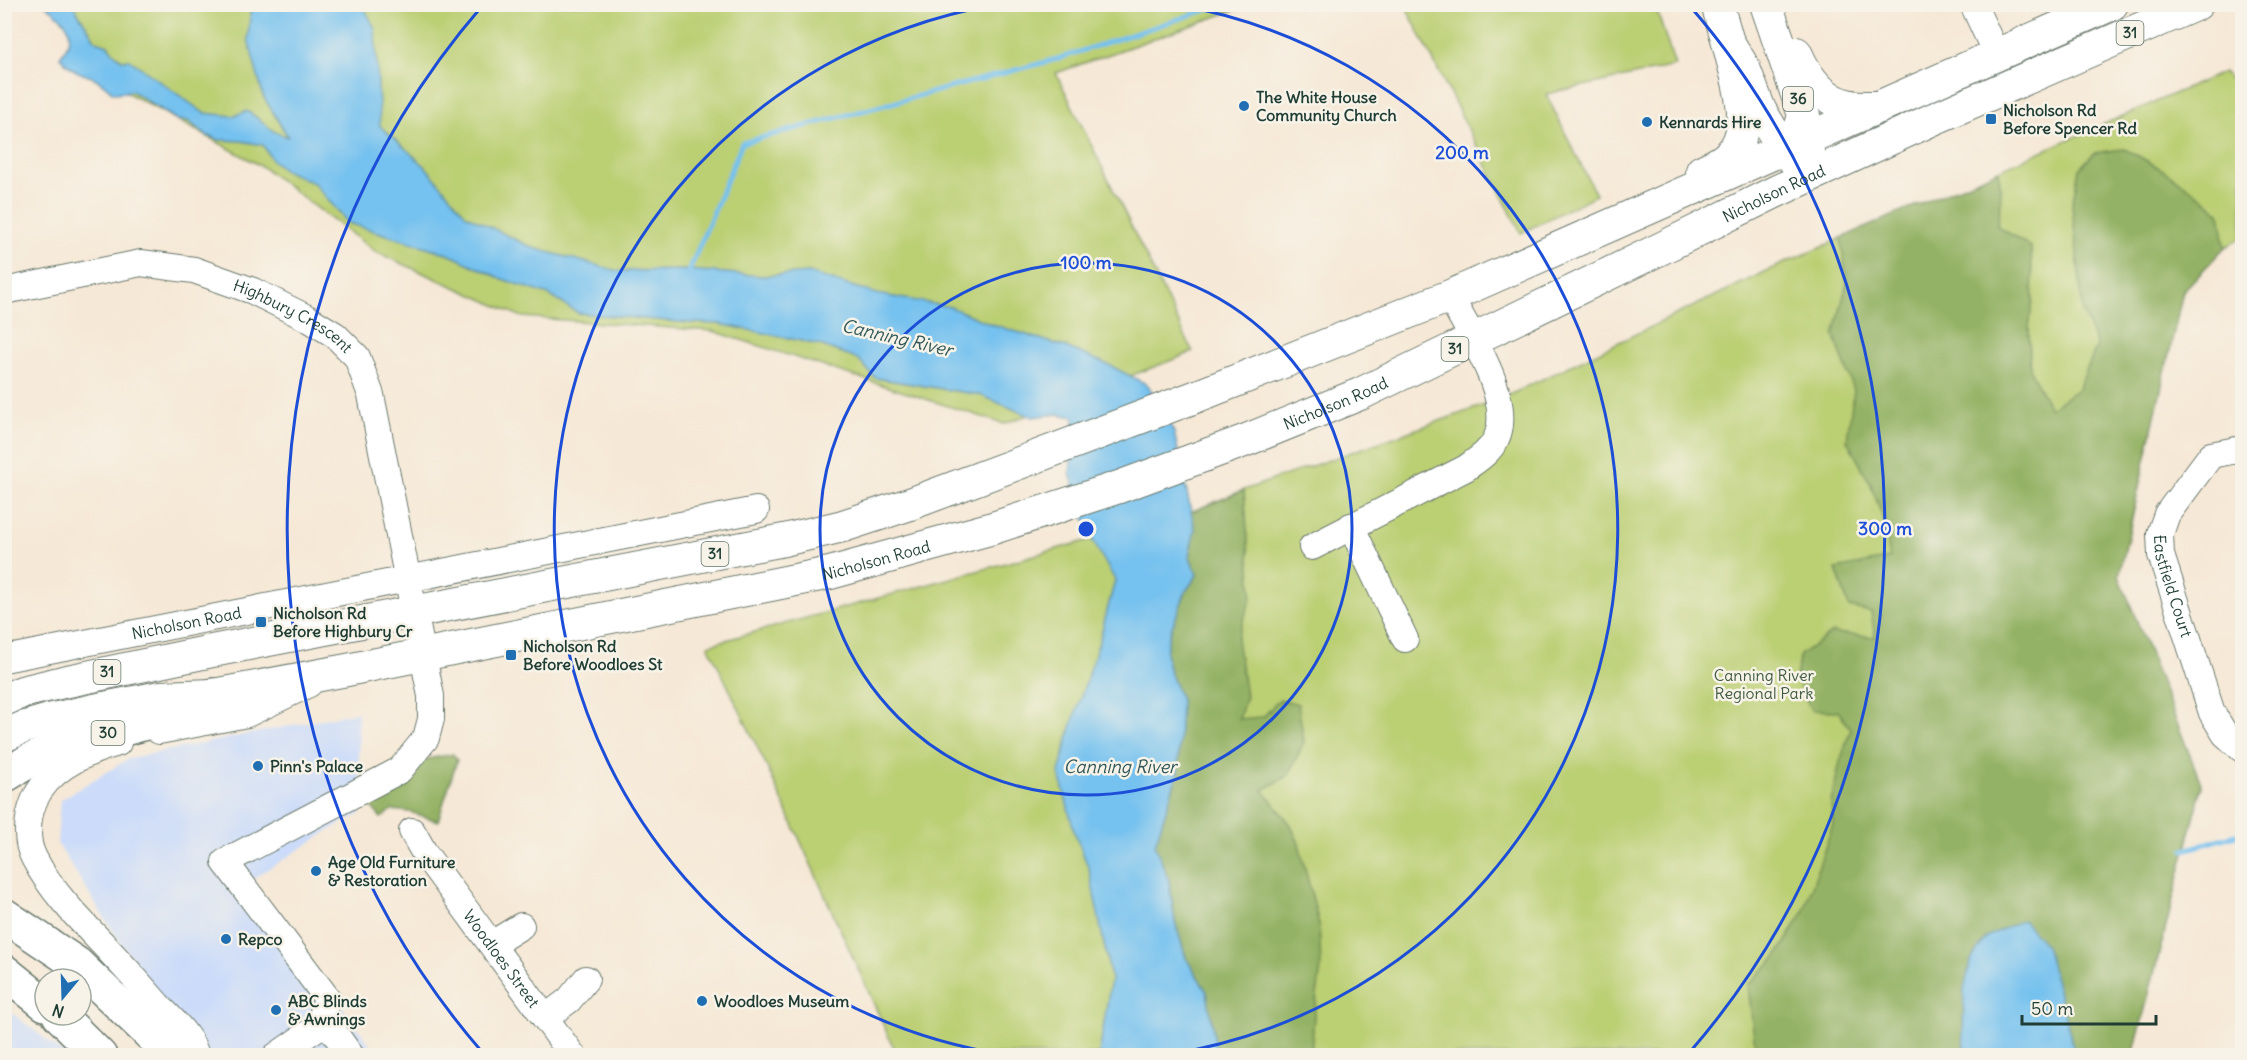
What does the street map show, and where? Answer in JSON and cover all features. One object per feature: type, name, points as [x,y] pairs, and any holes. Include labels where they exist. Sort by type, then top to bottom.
[{"type":"highway","name":"30","points":[[4,776],[29,761],[71,743],[165,718],[213,694]]},
{"type":"highway","points":[[4,906],[44,941]]},
{"type":"highway","points":[[4,915],[77,964],[108,991],[173,1056]]},
{"type":"highway","points":[[4,971],[33,994]]},
{"type":"highway","points":[[71,1027],[100,1056]]},
{"type":"main road","name":"36","points":[[1718,4],[1728,42],[1744,68],[1760,110],[1775,135],[1836,164]]},
{"type":"main road","name":"36","points":[[1766,4],[1804,115],[1788,173],[1775,192]]},
{"type":"main road","name":"36","points":[[1777,4],[1801,64],[1822,93],[1847,106],[1881,107]]},
{"type":"main road","name":"Nicholson Road","points":[[4,700],[22,692],[63,682],[414,611],[773,543],[834,528],[910,504],[1196,397],[1450,296],[2112,4]]},
{"type":"main road","name":"Nicholson Road","points":[[4,736],[49,720],[104,708],[161,698],[213,694],[333,672],[830,573],[993,528],[1119,487],[1244,441],[1360,394],[1775,192],[1930,120],[2197,4]]},
{"type":"main road","points":[[1646,211],[1670,186],[1729,156],[1741,137],[1744,110],[1728,42]]},
{"type":"street","points":[[1973,4],[1997,56]]},
{"type":"street","name":"Highbury Crescent","points":[[4,291],[141,262],[194,270],[253,291],[309,318],[335,335],[357,357],[371,395],[414,611]]},
{"type":"street","points":[[1312,546],[1466,468],[1483,456],[1496,440],[1501,421],[1499,400],[1490,375],[1450,296]]},
{"type":"street","name":"Eastfield Court","points":[[2242,449],[2211,455],[2167,514],[2160,534],[2161,555],[2212,713],[2225,734],[2242,749]]},
{"type":"street","name":"Nicholson Road","points":[[4,659],[756,510]]},
{"type":"street","points":[[1351,526],[1406,639]]},
{"type":"street","points":[[276,1056],[320,1026],[327,998],[226,861],[268,837],[400,771],[426,738],[431,719],[432,696],[414,611]]},
{"type":"street","points":[[196,1056],[194,1048],[172,1019],[75,915],[53,888],[31,850],[28,835],[30,811],[39,790],[56,772],[105,747],[185,725],[247,714],[333,672]]},
{"type":"street","name":"Woodloes Street","points":[[412,831],[425,854],[573,1056]]},
{"type":"street","points":[[492,944],[521,926]]},
{"type":"street","points":[[545,1018],[569,1000],[586,979]]},
{"type":"street","points":[[320,1026],[331,1028],[351,1056]]},
{"type":"shaded area","points":[[358,712],[360,814],[338,825],[248,882],[378,1055],[203,1055],[117,938],[57,843],[60,800],[130,758]]},
{"type":"shaded area","points":[[5,1008],[13,1014],[66,1055],[5,1055]]},
{"type":"green space","points":[[60,5],[1249,5],[1056,73],[1193,352],[1004,424],[713,331],[522,317],[376,252],[261,166],[124,91]]},
{"type":"green space","points":[[1405,5],[1655,5],[1675,66],[1546,94],[1596,195],[1521,233]]},
{"type":"green space","name":"Canning River Regional Park","points":[[2224,72],[2242,91],[2242,238],[2225,247],[2183,291],[2119,576],[2202,786],[2133,1055],[897,1055],[766,765],[708,645],[1191,512],[1244,490],[1499,400],[1771,269]]},
{"type":"green space","points":[[2124,149],[2174,178],[2220,212],[2225,247],[2183,291],[2119,576],[2202,786],[2133,1055],[1756,1055],[1748,985],[1778,955],[1804,911],[1833,824],[1831,802],[1840,762],[1851,729],[1838,711],[1811,710],[1796,678],[1800,655],[1832,633],[1875,637],[1871,612],[1849,607],[1836,569],[1890,558],[1885,524],[1871,485],[1847,440],[1854,390],[1834,335],[1847,283],[1841,238],[1999,170],[2001,203],[1997,226],[2031,247],[2033,301],[2029,327],[2030,370],[2050,408],[2078,389],[2097,346],[2083,312],[2072,205],[2079,169],[2094,153]]},
{"type":"green space","points":[[1244,490],[1252,595],[1237,639],[1246,696],[1239,719],[1263,717],[1280,699],[1298,704],[1304,742],[1288,776],[1263,790],[1291,825],[1299,844],[1319,924],[1321,967],[1311,1055],[1217,1055],[1207,992],[1186,958],[1175,922],[1169,881],[1155,845],[1178,772],[1181,700],[1169,669],[1166,652],[1169,635],[1186,591],[1197,575],[1189,555],[1195,530],[1191,512]]},
{"type":"green space","points":[[453,754],[457,760],[438,821],[410,812],[392,810],[381,818],[363,797],[399,780],[427,759]]},
{"type":"water","name":"Canning River","points":[[45,5],[73,5],[96,41],[108,45],[122,60],[130,60],[204,113],[233,116],[247,111],[272,130],[288,137],[263,96],[248,39],[251,5],[363,5],[375,29],[380,126],[425,166],[466,215],[533,248],[618,271],[689,270],[762,276],[809,273],[877,294],[951,307],[988,323],[1066,347],[1148,385],[1174,432],[1195,530],[1189,555],[1197,575],[1186,591],[1169,635],[1166,652],[1169,669],[1181,700],[1178,772],[1155,845],[1169,881],[1175,922],[1186,958],[1207,992],[1217,1055],[1099,1055],[1111,979],[1089,869],[1074,831],[1059,773],[1071,727],[1099,642],[1115,580],[1093,541],[1070,474],[1074,417],[1058,414],[1032,417],[980,395],[875,378],[859,360],[823,346],[779,336],[719,324],[578,313],[549,295],[502,279],[446,253],[348,223],[314,183],[284,170],[272,160],[263,145],[219,140],[206,135],[188,121],[177,120],[132,91],[114,93],[97,79],[72,68],[60,57],[69,40],[68,27]]},
{"type":"water","points":[[2023,920],[2046,946],[2074,1055],[1967,1055],[1963,1036],[1964,989],[1970,962],[1986,937]]},
{"type":"waterway","points":[[687,276],[742,143],[1057,59],[1224,4]]},
{"type":"waterway","points":[[2184,850],[2242,833]]},
{"type":"place","name":"The White House Community Church","points":[[1244,106]]},
{"type":"place","name":"Nicholson Rd Before Spencer Rd","points":[[1991,119]]},
{"type":"place","name":"Kennards Hire","points":[[1647,122]]},
{"type":"place","name":"Nicholson Rd Before Highbury Cr","points":[[261,622]]},
{"type":"place","name":"Nicholson Rd Before Woodloes St","points":[[511,655]]},
{"type":"place","name":"Pinn's Palace","points":[[258,766]]},
{"type":"place","name":"Age Old Furniture & Restoration","points":[[316,871]]},
{"type":"place","name":"Repco","points":[[226,939]]},
{"type":"place","name":"Woodloes Museum","points":[[702,1001]]},
{"type":"place","name":"ABC Blinds & Awnings","points":[[276,1010]]}]
